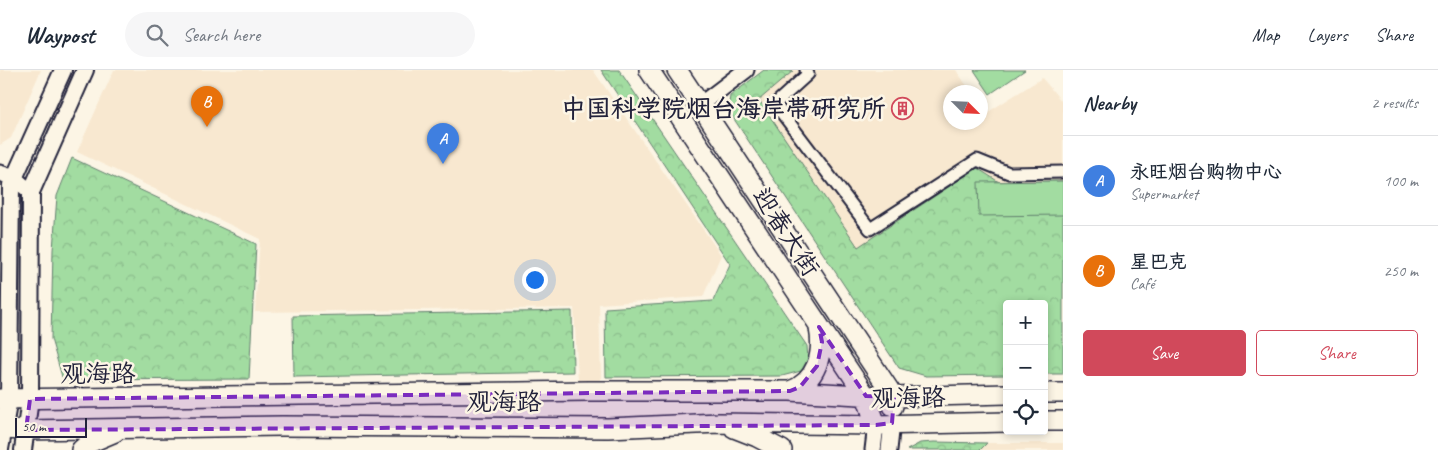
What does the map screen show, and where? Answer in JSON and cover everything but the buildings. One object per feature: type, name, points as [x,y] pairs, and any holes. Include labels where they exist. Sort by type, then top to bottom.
[{"type":"main road","points":[[0,449],[10,251],[5,196],[7,176],[63,70]]},
{"type":"main road","points":[[23,450],[30,399],[31,192],[85,70]]},
{"type":"main road","name":"迎春大街","points":[[649,70],[884,424]]},
{"type":"main road","name":"迎春大街","points":[[677,70],[894,397]]},
{"type":"main road","points":[[0,229],[10,251]]},
{"type":"main road","points":[[790,391],[800,387],[817,366],[822,342],[819,327]]},
{"type":"main road","name":"观海路","points":[[4,399],[588,391],[790,391],[894,397],[1003,394]]},
{"type":"main road","points":[[1048,393],[1063,393]]},
{"type":"main road","points":[[884,424],[894,397]]},
{"type":"main road","points":[[1048,421],[1063,421]]},
{"type":"main road","name":"观海路","points":[[2,429],[134,427],[608,428],[719,423],[884,424],[1003,422]]},
{"type":"main road","points":[[719,423],[757,436],[782,450]]},
{"type":"main road","points":[[81,450],[105,435],[134,427]]},
{"type":"street","points":[[700,105],[746,70]]},
{"type":"street","points":[[806,70],[808,74],[775,104],[870,229],[977,160],[1008,173],[1063,172]]},
{"type":"street","points":[[7,176],[31,192]]},
{"type":"street","points":[[5,196],[31,192]]},
{"type":"street","points":[[873,450],[884,424]]},
{"type":"street","points":[[884,424],[889,450]]},
{"type":"highlighted area","points":[[819,327],[866,396],[894,397],[892,423],[876,425],[26,430],[30,399],[790,391],[800,387],[817,366],[822,342]]},
{"type":"shaded area","points":[[0,70],[41,70],[11,138],[0,145]]},
{"type":"shaded area","points":[[114,70],[593,70],[721,255],[703,297],[599,304],[601,380],[578,381],[574,308],[255,312],[260,239],[77,152]]},
{"type":"shaded area","name":"中国科学院烟台海岸带研究所","points":[[764,70],[956,70],[966,85],[943,85],[943,130],[988,130],[988,112],[1042,78],[1063,103],[1063,374],[1048,374],[1048,300],[1003,300],[1003,375],[926,376],[899,368],[728,110],[730,96]]},
{"type":"shaded area","points":[[987,443],[1063,443],[1063,450],[980,450]]},
{"type":"green space","points":[[601,70],[619,70],[807,346],[808,359],[801,371],[782,376],[606,377],[605,308],[713,301],[730,264]]},
{"type":"green space","points":[[764,70],[793,71],[759,100],[858,247],[977,168],[999,182],[1063,181],[1063,374],[1048,374],[1048,300],[1003,300],[1003,375],[926,376],[899,368],[728,110],[730,96]]},
{"type":"green space","points":[[974,70],[1025,70],[990,94],[988,85],[984,85]]},
{"type":"green space","points":[[72,158],[256,244],[249,379],[63,380],[51,339],[53,250],[57,196]]},
{"type":"green space","points":[[1063,181],[1063,215],[979,216],[978,182]]},
{"type":"green space","points":[[572,311],[573,372],[294,377],[293,316]]},
{"type":"green space","points":[[920,443],[987,443],[980,450],[907,450]]},
{"type":"place","name":"中国科学院烟台海岸带研究所","points":[[902,109]]},
{"type":"place","name":"星巴克","points":[[207,127]]},
{"type":"place","name":"永旺烟台购物中心","points":[[443,164]]}]
